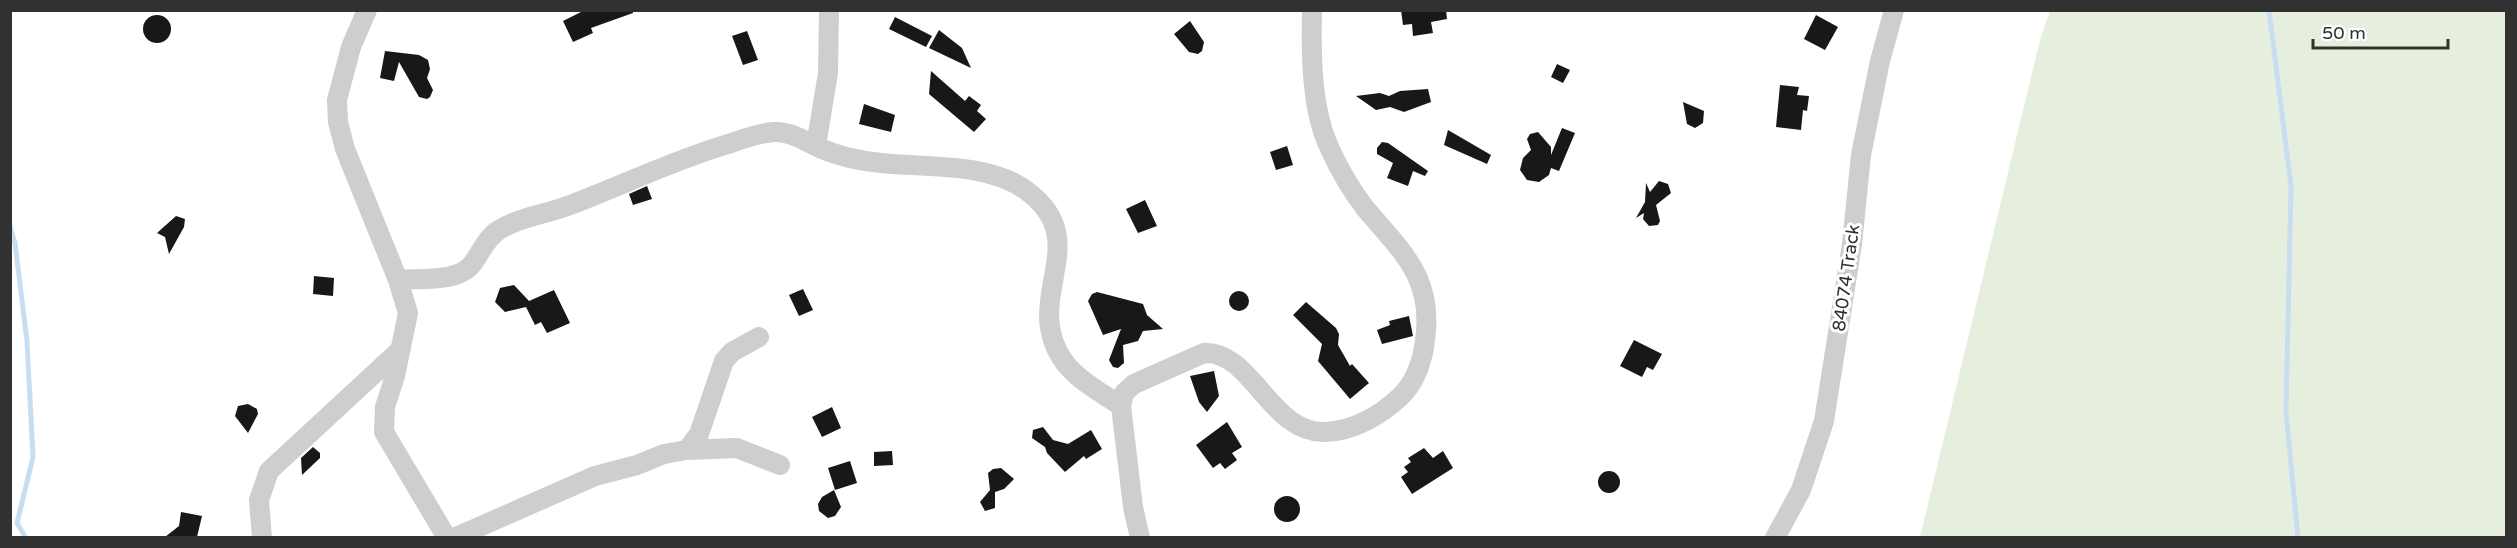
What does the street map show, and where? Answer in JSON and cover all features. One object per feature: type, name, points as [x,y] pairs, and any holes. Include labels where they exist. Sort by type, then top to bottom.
[{"type":"street","points":[[367,10],[341,78],[337,100],[338,122],[357,178],[398,280],[408,314],[385,407],[384,432],[447,537]]},
{"type":"street","points":[[816,146],[828,73],[829,10]]},
{"type":"street","points":[[1140,537],[1133,507],[1127,442],[1120,406],[1124,393],[1134,384],[1211,353],[1221,355],[1235,364],[1281,414],[1308,429],[1322,432],[1341,431],[1385,411],[1410,387],[1422,356],[1426,338],[1426,314],[1418,276],[1392,236],[1364,206],[1329,148],[1317,102],[1311,56],[1312,10]]},
{"type":"street","name":"84074 Track","points":[[1775,537],[1801,490],[1824,421],[1852,244],[1861,155],[1880,61],[1894,10]]},
{"type":"street","points":[[398,280],[461,273],[472,265],[498,230],[567,206],[687,157],[773,132],[791,134],[849,159],[957,167],[1010,183],[1034,197],[1052,216],[1058,240],[1059,254],[1047,312],[1048,327],[1056,349],[1066,364],[1081,379],[1120,406]]},
{"type":"street","points":[[687,450],[699,434],[724,360],[732,352],[759,337]]},
{"type":"street","points":[[262,537],[259,500],[269,471],[401,349]]},
{"type":"street","points":[[454,537],[595,476],[687,450],[737,448],[780,465]]},
{"type":"green space","points":[[2050,11],[2506,11],[2506,537],[1920,537],[2040,40]]},
{"type":"building","points":[[585,10],[633,10],[633,13],[591,28],[593,33],[573,42],[563,21]]},
{"type":"building","points":[[1401,10],[1446,10],[1447,19],[1431,22],[1433,33],[1413,36],[1412,24],[1403,25]]},
{"type":"building","points":[[157,15],[167,19],[171,29],[167,39],[157,43],[147,39],[143,29],[147,19]]},
{"type":"building","points":[[1816,15],[1838,27],[1825,50],[1804,39]]},
{"type":"building","points":[[895,17],[932,36],[926,47],[889,29]]},
{"type":"building","points":[[1190,21],[1204,42],[1202,51],[1198,54],[1189,52],[1174,34]]},
{"type":"building","points":[[939,30],[962,48],[971,68],[929,48]]},
{"type":"building","points":[[747,31],[758,60],[743,65],[732,36]]},
{"type":"building","points":[[385,51],[419,55],[428,60],[430,69],[427,78],[433,90],[430,97],[427,99],[419,97],[399,62],[394,81],[380,78]]},
{"type":"building","points":[[1557,64],[1570,70],[1563,83],[1551,77]]},
{"type":"building","points":[[931,71],[965,101],[969,96],[981,105],[977,111],[986,119],[974,132],[929,94]]},
{"type":"building","points":[[1780,85],[1799,87],[1797,95],[1809,96],[1807,111],[1803,110],[1801,130],[1776,127]]},
{"type":"building","points":[[1428,89],[1431,102],[1404,112],[1390,107],[1376,110],[1356,96],[1380,93],[1389,96],[1400,91]]},
{"type":"building","points":[[1683,102],[1704,111],[1703,123],[1695,128],[1687,124]]},
{"type":"building","points":[[864,104],[895,115],[891,132],[859,124]]},
{"type":"building","points":[[1562,128],[1575,133],[1559,171],[1551,168],[1549,175],[1539,182],[1527,180],[1520,170],[1523,158],[1531,150],[1527,139],[1530,134],[1538,132],[1551,147],[1551,155]]},
{"type":"building","points":[[1448,130],[1491,155],[1487,164],[1444,145]]},
{"type":"building","points":[[1382,142],[1388,143],[1428,171],[1425,176],[1413,171],[1408,186],[1387,178],[1393,163],[1377,154],[1377,148]]},
{"type":"building","points":[[1287,146],[1293,165],[1276,170],[1270,152]]},
{"type":"building","points":[[1659,181],[1668,184],[1671,193],[1656,205],[1660,221],[1658,225],[1649,226],[1643,219],[1644,213],[1636,218],[1645,202],[1646,183],[1650,192]]},
{"type":"building","points":[[647,186],[652,199],[633,205],[629,194]]},
{"type":"building","points":[[1145,200],[1157,226],[1138,233],[1126,209]]},
{"type":"building","points":[[176,216],[185,219],[184,227],[169,254],[165,237],[157,233]]},
{"type":"building","points":[[314,276],[334,278],[333,296],[313,294]]},
{"type":"building","points":[[514,285],[529,301],[554,290],[570,323],[547,333],[541,322],[535,325],[526,307],[505,312],[495,302],[500,288]]},
{"type":"building","points":[[803,289],[813,310],[799,316],[789,295]]},
{"type":"building","points":[[1239,291],[1246,294],[1249,301],[1246,308],[1239,311],[1232,308],[1229,301],[1232,294]]},
{"type":"building","points":[[1097,292],[1143,304],[1147,315],[1163,329],[1143,331],[1138,341],[1123,345],[1124,363],[1118,368],[1113,367],[1109,360],[1121,329],[1103,335],[1088,301],[1092,294]]},
{"type":"building","points":[[1306,302],[1336,328],[1339,334],[1338,345],[1350,366],[1352,364],[1369,383],[1350,399],[1318,361],[1322,344],[1293,315]]},
{"type":"building","points":[[1409,316],[1413,336],[1382,344],[1377,330],[1390,325],[1389,321]]},
{"type":"building","points":[[1634,340],[1662,354],[1653,370],[1647,367],[1642,377],[1620,366]]},
{"type":"building","points":[[1214,371],[1219,396],[1207,412],[1199,402],[1190,376]]},
{"type":"building","points":[[248,404],[257,409],[258,414],[248,433],[235,416],[238,406]]},
{"type":"building","points":[[832,407],[841,428],[822,437],[812,417]]},
{"type":"building","points":[[1227,422],[1242,447],[1232,453],[1237,460],[1225,469],[1220,463],[1213,468],[1196,445]]},
{"type":"building","points":[[1043,427],[1053,440],[1068,444],[1091,430],[1102,449],[1086,459],[1084,456],[1065,472],[1047,453],[1045,447],[1032,438],[1033,430]]},
{"type":"building","points":[[313,447],[320,453],[320,458],[302,475],[301,458]]},
{"type":"building","points":[[1424,448],[1433,458],[1443,451],[1453,468],[1412,494],[1401,477],[1408,472],[1404,467],[1411,462],[1408,458]]},
{"type":"building","points":[[892,451],[893,465],[874,466],[874,452]]},
{"type":"building","points":[[850,461],[857,483],[835,490],[828,468]]},
{"type":"building","points":[[1001,468],[1014,479],[1004,489],[995,492],[995,508],[985,511],[980,502],[990,490],[988,473],[993,469]]},
{"type":"building","points":[[1609,471],[1617,474],[1620,482],[1617,490],[1609,493],[1601,490],[1598,482],[1601,474]]},
{"type":"building","points":[[834,490],[841,507],[835,516],[828,518],[819,511],[818,504],[822,497]]},
{"type":"building","points":[[1287,496],[1296,500],[1300,509],[1296,518],[1287,522],[1278,518],[1274,509],[1278,500]]},
{"type":"building","points":[[181,512],[202,516],[197,537],[165,537],[179,526]]},
{"type":"waterway","points":[[2269,10],[2291,186],[2286,412],[2298,538]]},
{"type":"waterway","points":[[10,226],[15,243],[27,341],[33,457],[17,523],[26,538]]}]
